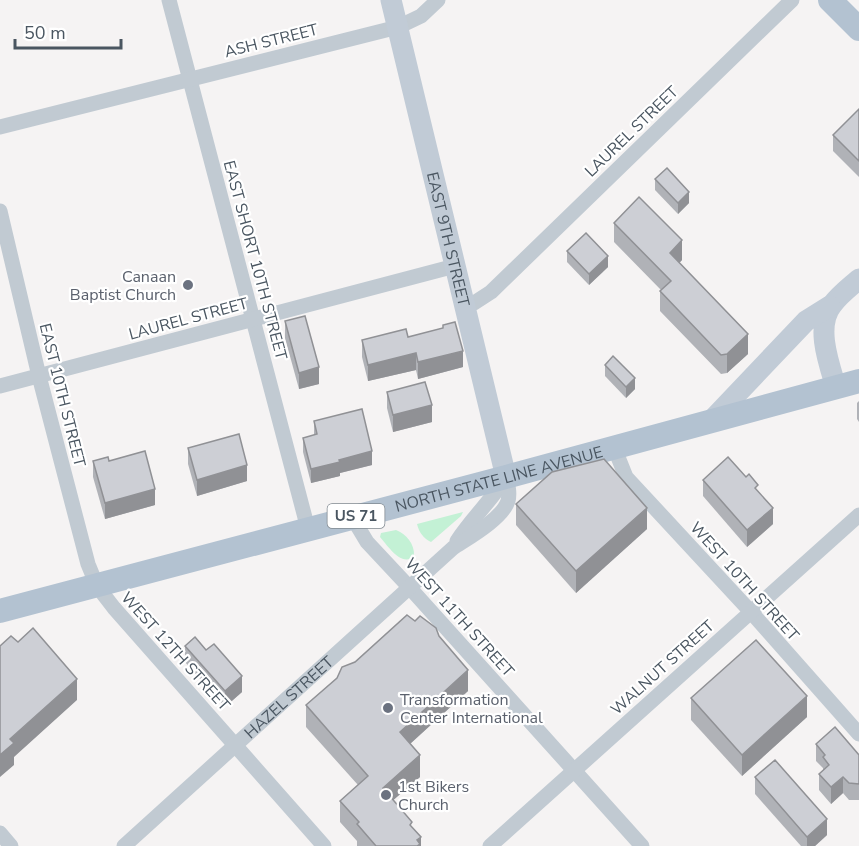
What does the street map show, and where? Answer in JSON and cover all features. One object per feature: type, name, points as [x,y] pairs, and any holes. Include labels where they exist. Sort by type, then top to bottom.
[{"type":"main road","points":[[830,0],[859,29]]},
{"type":"main road","name":"NORTH STATE LINE AVENUE","points":[[4,614],[97,586],[859,381]]},
{"type":"street","name":"EAST SHORT 10TH STREET","points":[[169,0],[308,529]]},
{"type":"street","name":"EAST 9TH STREET","points":[[391,0],[506,477]]},
{"type":"street","name":"ASH STREET","points":[[0,127],[398,27],[421,16],[438,0]]},
{"type":"street","name":"LAUREL STREET","points":[[465,306],[491,292],[792,0]]},
{"type":"street","name":"EAST 10TH STREET","points":[[0,211],[39,376],[88,564],[97,586]]},
{"type":"street","name":"LAUREL STREET","points":[[0,386],[455,266]]},
{"type":"street","points":[[712,420],[806,321],[830,306],[859,279]]},
{"type":"street","points":[[830,306],[824,338],[836,387]]},
{"type":"street","name":"WEST 10TH STREET","points":[[614,447],[626,477],[751,612],[859,734]]},
{"type":"street","name":"HAZEL STREET","points":[[124,846],[453,548],[497,516],[506,506],[509,494],[506,477]]},
{"type":"street","name":"WALNUT STREET","points":[[490,846],[859,515]]},
{"type":"street","name":"WEST 11TH STREET","points":[[352,517],[364,539],[642,846]]},
{"type":"street","name":"WEST 12TH STREET","points":[[97,586],[324,846]]},
{"type":"street","points":[[0,833],[12,846]]},
{"type":"green space","points":[[463,512],[431,542],[420,532],[417,524]]},
{"type":"green space","points":[[396,530],[403,534],[411,544],[414,556],[409,559],[400,558],[380,537],[381,533]]},
{"type":"building","points":[[859,109],[859,161],[833,135]]},
{"type":"building","points":[[667,168],[689,192],[678,203],[655,179]]},
{"type":"building","points":[[639,197],[682,240],[670,253],[748,334],[727,354],[721,355],[660,291],[671,281],[614,223]]},
{"type":"building","points":[[586,233],[608,256],[589,274],[567,251]]},
{"type":"building","points":[[305,316],[319,367],[299,373],[285,321]]},
{"type":"building","points":[[455,322],[463,351],[418,362],[416,353],[368,365],[362,340],[406,329],[408,337],[443,328],[443,325]]},
{"type":"building","points":[[613,356],[635,378],[626,387],[605,365]]},
{"type":"building","points":[[425,382],[432,405],[393,415],[387,392]]},
{"type":"building","points":[[362,409],[372,451],[311,469],[303,438],[317,434],[314,421]]},
{"type":"building","points":[[239,434],[247,465],[197,480],[188,448]]},
{"type":"building","points":[[145,451],[155,489],[105,503],[93,461],[108,457],[109,461]]},
{"type":"building","points":[[728,457],[746,477],[749,474],[758,485],[755,488],[773,508],[747,530],[703,480]]},
{"type":"building","points":[[604,459],[647,508],[576,571],[516,504],[552,472]]},
{"type":"building","points":[[407,615],[415,621],[420,616],[436,628],[439,636],[468,670],[400,732],[420,755],[383,788],[412,822],[410,825],[421,837],[417,840],[420,844],[417,846],[376,846],[340,801],[368,776],[306,705],[337,678],[342,667],[355,662]]},
{"type":"building","points":[[33,628],[77,679],[10,739],[14,743],[0,755],[0,646],[11,636],[18,642]]},
{"type":"building","points":[[195,637],[206,650],[214,644],[242,676],[225,691],[185,646]]},
{"type":"building","points":[[756,640],[807,696],[742,755],[691,698]]},
{"type":"building","points":[[835,727],[859,755],[859,784],[849,783],[843,777],[831,787],[819,774],[829,765],[823,757],[825,755],[816,744]]},
{"type":"building","points":[[775,760],[827,819],[807,837],[755,777]]},
{"type":"place","name":"Canaan Baptist Church","points":[[188,285]]},
{"type":"place","name":"Transformation Center International","points":[[388,708]]},
{"type":"place","name":"1st Bikers Church","points":[[386,795]]}]
